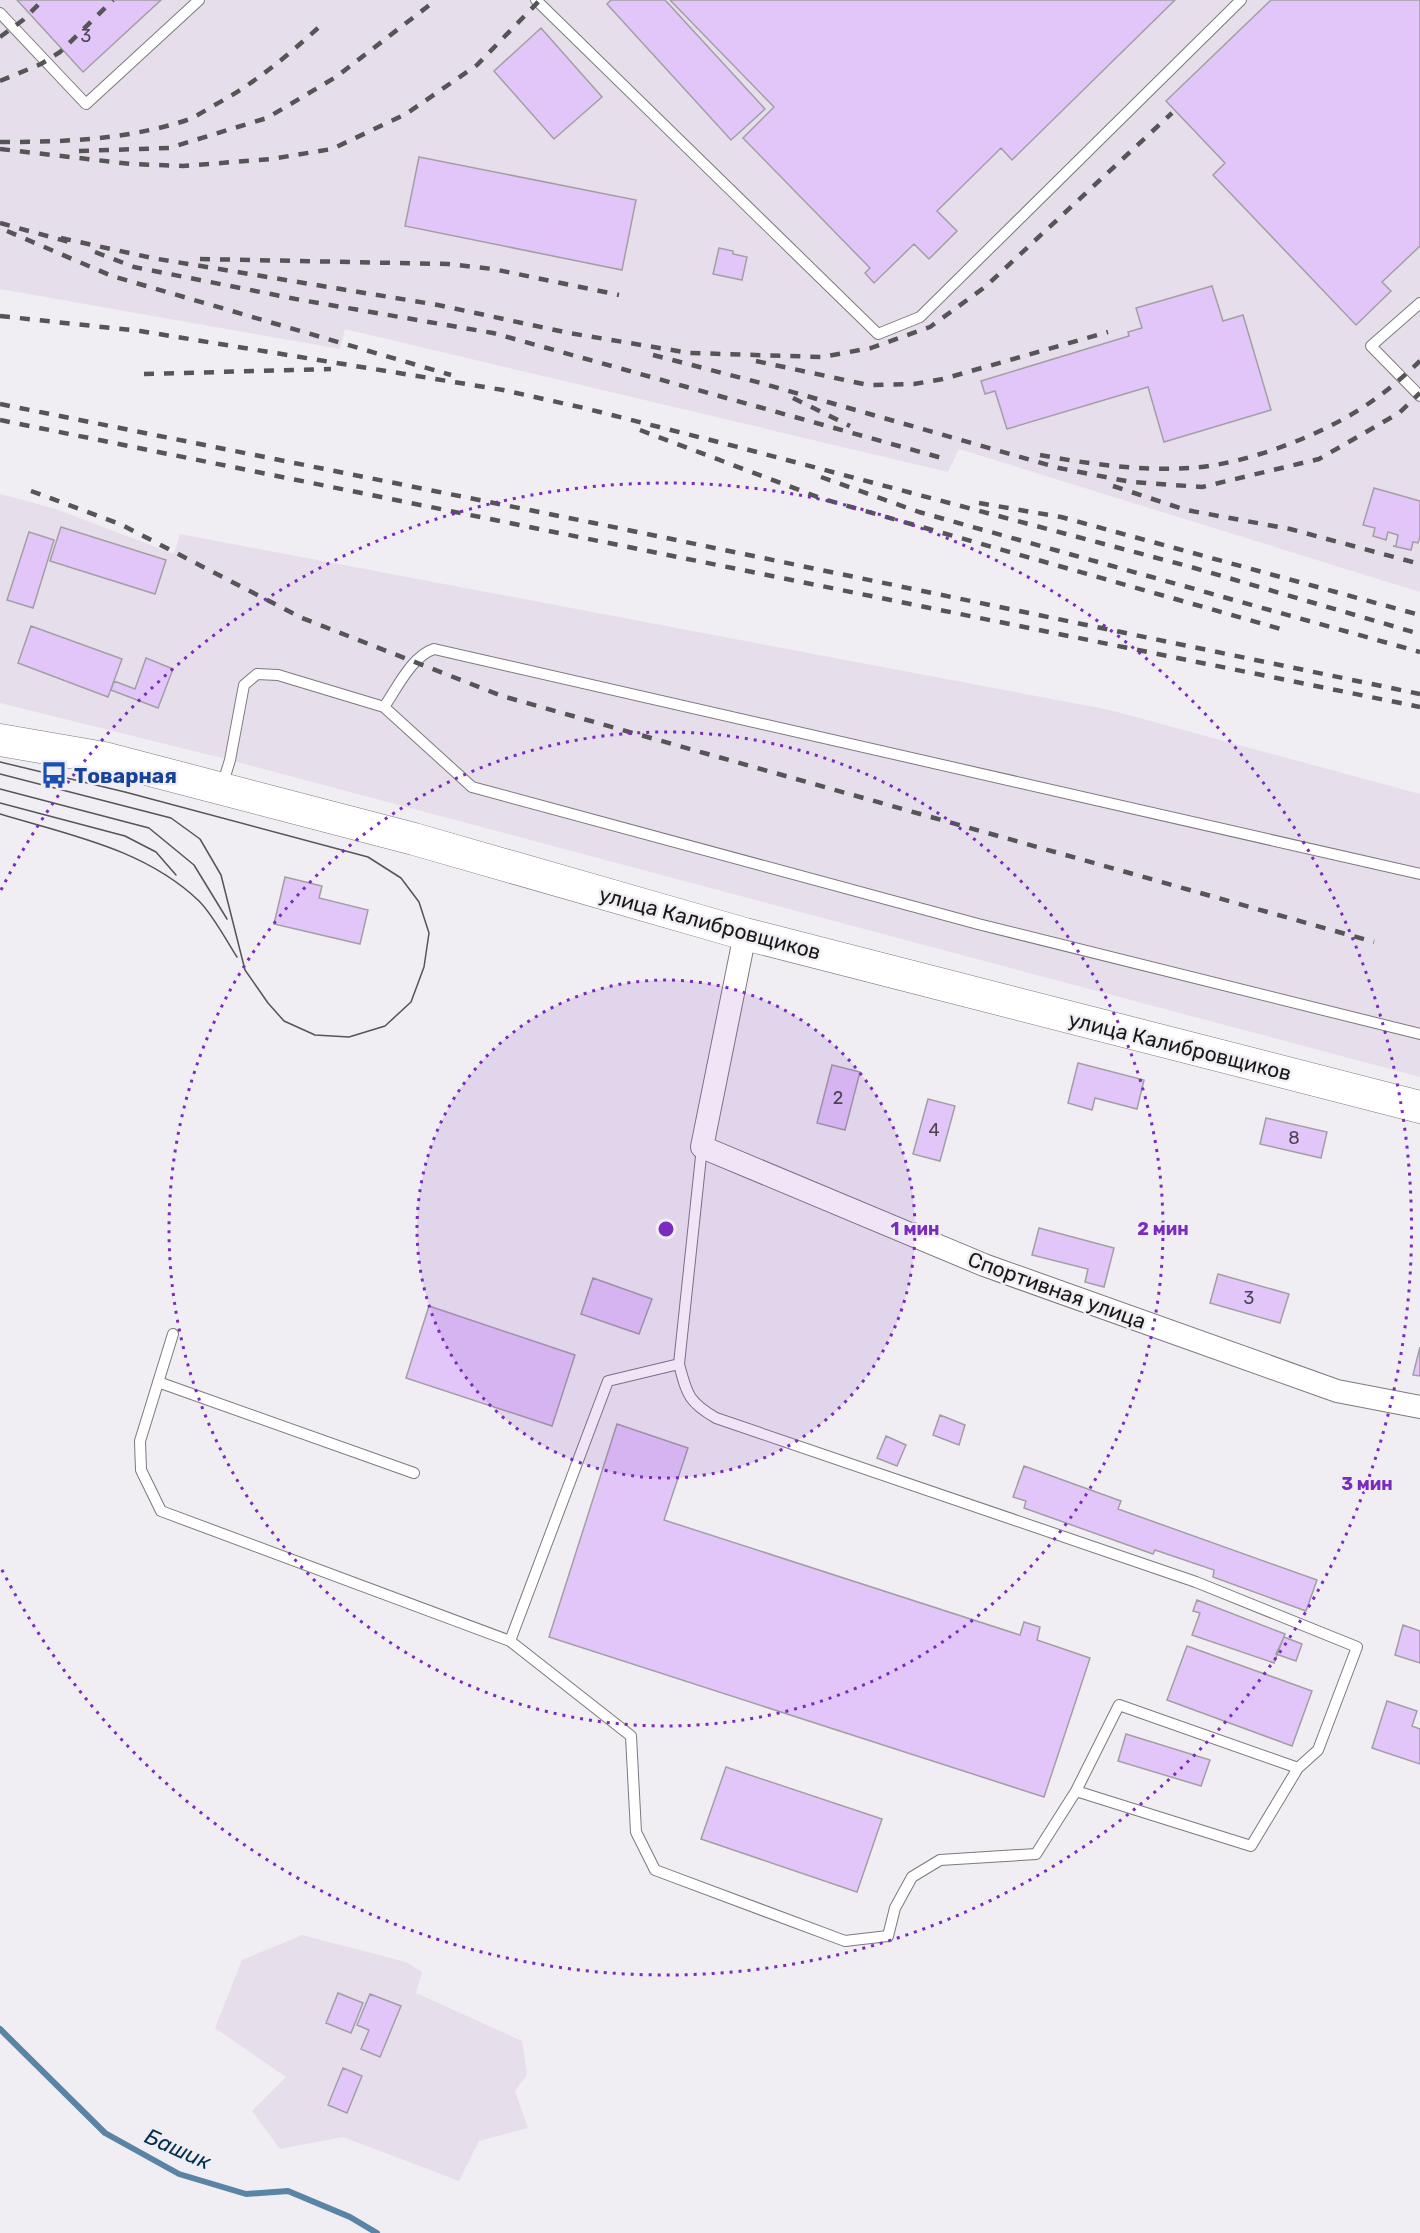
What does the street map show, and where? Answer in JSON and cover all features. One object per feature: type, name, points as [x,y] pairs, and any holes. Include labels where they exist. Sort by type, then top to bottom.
[{"type":"street","name":"улица Калибровщиков","points":[[0,740],[104,759],[221,789],[414,839],[745,934],[1420,1107]]},
{"type":"street","points":[[702,1147],[745,934]]},
{"type":"street","name":"Спортивная улица","points":[[702,1147],[984,1265],[1337,1391],[1420,1407]]},
{"type":"lane","points":[[0,14],[86,104],[199,0]]},
{"type":"lane","points":[[536,0],[878,334],[920,317],[1241,0]]},
{"type":"lane","points":[[1420,303],[1371,346],[1420,396]]},
{"type":"lane","points":[[384,707],[415,662],[426,652],[434,649],[1420,874]]},
{"type":"lane","points":[[221,789],[230,760],[243,685],[257,674],[278,675],[384,707],[472,787],[966,921],[1420,1034]]},
{"type":"lane","points":[[702,1147],[679,1364],[687,1390],[698,1408],[716,1418],[1196,1582],[1357,1647],[1318,1750],[1298,1768],[1251,1846],[1076,1791]]},
{"type":"lane","points":[[173,1334],[140,1442],[141,1470],[161,1510],[510,1641],[631,1736],[636,1832],[655,1870],[845,1941],[888,1936],[895,1908],[912,1877],[940,1860],[1036,1854],[1076,1791],[1119,1705],[1298,1768]]},
{"type":"lane","points":[[510,1641],[608,1382],[679,1364]]},
{"type":"lane","points":[[158,1382],[414,1473]]},
{"type":"shaded area","points":[[0,0],[1420,0],[1420,592],[959,449],[948,472],[345,329],[340,349],[0,289]]},
{"type":"shaded area","points":[[0,494],[56,509],[174,554],[180,534],[1110,710],[1420,794],[1420,1077],[230,760],[0,703]]},
{"type":"shaded area","points":[[302,1935],[406,1962],[422,1972],[416,1993],[522,2041],[527,2075],[515,2091],[528,2128],[479,2141],[459,2181],[343,2137],[280,2149],[252,2111],[286,2077],[215,2028],[242,1960]]},
{"type":"building","points":[[17,0],[161,0],[83,72]]},
{"type":"building","points":[[611,0],[665,0],[765,109],[731,140],[607,4]]},
{"type":"building","points":[[670,0],[1175,0],[1012,160],[1001,148],[937,211],[957,231],[929,259],[914,244],[874,283],[865,273],[870,268],[743,138],[774,107]]},
{"type":"building","points":[[1271,0],[1420,0],[1420,246],[1382,282],[1391,291],[1356,325],[1213,175],[1225,163],[1166,101]]},
{"type":"building","points":[[541,28],[602,97],[554,139],[494,71]]},
{"type":"building","points":[[419,157],[636,200],[622,270],[405,226]]},
{"type":"building","points":[[719,248],[747,257],[742,280],[713,274]]},
{"type":"building","points":[[1212,286],[1223,321],[1243,315],[1271,410],[1164,442],[1148,387],[1007,429],[995,391],[985,394],[981,381],[1129,336],[1128,332],[1142,328],[1136,308]]},
{"type":"building","points":[[1374,488],[1420,501],[1420,537],[1418,543],[1413,542],[1411,550],[1393,546],[1396,546],[1398,535],[1388,532],[1386,540],[1373,536],[1375,528],[1363,525]]},
{"type":"building","points":[[61,527],[166,560],[155,594],[50,561]]},
{"type":"building","points":[[29,532],[54,540],[33,608],[7,600]]},
{"type":"building","points":[[31,626],[122,659],[108,697],[18,663]]},
{"type":"building","points":[[146,658],[173,669],[158,708],[111,690],[114,681],[135,689]]},
{"type":"building","points":[[285,877],[322,886],[319,898],[368,910],[360,944],[274,924]]},
{"type":"building","points":[[1078,1063],[1144,1080],[1137,1109],[1095,1098],[1092,1110],[1068,1103]]},
{"type":"building","points":[[832,1065],[860,1072],[845,1130],[817,1123]]},
{"type":"building","points":[[928,1099],[955,1106],[940,1161],[913,1154]]},
{"type":"building","points":[[1266,1118],[1327,1132],[1321,1158],[1260,1144]]},
{"type":"building","points":[[1039,1228],[1114,1248],[1104,1287],[1085,1282],[1088,1269],[1032,1255]]},
{"type":"building","points":[[1218,1274],[1289,1294],[1280,1323],[1210,1303]]},
{"type":"building","points":[[593,1278],[652,1299],[639,1334],[581,1314]]},
{"type":"building","points":[[429,1306],[575,1355],[552,1426],[406,1378]]},
{"type":"building","points":[[1420,1347],[1420,1376],[1413,1375]]},
{"type":"building","points":[[940,1415],[965,1425],[959,1445],[933,1435]]},
{"type":"building","points":[[617,1424],[688,1448],[664,1520],[1020,1635],[1024,1622],[1040,1627],[1037,1640],[1090,1658],[1044,1797],[549,1637]]},
{"type":"building","points":[[886,1436],[906,1445],[897,1466],[877,1458]]},
{"type":"building","points":[[1024,1466],[1121,1501],[1118,1509],[1317,1580],[1306,1611],[1213,1577],[1214,1570],[1155,1550],[1153,1554],[1024,1508],[1026,1501],[1013,1497]]},
{"type":"building","points":[[1197,1600],[1285,1634],[1274,1663],[1192,1635],[1200,1613],[1193,1611]]},
{"type":"building","points":[[1403,1625],[1420,1631],[1420,1663],[1395,1655]]},
{"type":"building","points":[[1284,1637],[1302,1644],[1296,1661],[1276,1654]]},
{"type":"building","points":[[1187,1646],[1312,1691],[1292,1746],[1167,1700]]},
{"type":"building","points":[[1387,1701],[1417,1711],[1412,1726],[1420,1729],[1420,1764],[1372,1748]]},
{"type":"building","points":[[1126,1734],[1210,1760],[1201,1786],[1118,1761]]},
{"type":"building","points":[[726,1767],[882,1819],[857,1892],[701,1839]]},
{"type":"building","points":[[338,1993],[363,2003],[351,2033],[326,2023]]},
{"type":"building","points":[[370,1994],[401,2006],[380,2057],[361,2049],[369,2030],[357,2025]]},
{"type":"building","points":[[343,2068],[362,2076],[347,2113],[328,2105]]},
{"type":"waterway","name":"Башик","points":[[0,2029],[105,2133],[179,2174],[246,2194],[288,2191],[350,2217],[377,2233]]},
{"type":"tram line","points":[[0,762],[125,792],[368,857],[401,878],[419,902],[429,933],[424,967],[411,1002],[385,1026],[349,1037],[315,1035],[284,1021],[245,970],[221,875],[200,839],[171,818],[0,774]]},
{"type":"tram line","points":[[0,789],[149,828],[194,865],[227,919]]},
{"type":"tram line","points":[[0,803],[125,836],[156,852],[176,875]]},
{"type":"tram line","points":[[0,814],[105,846],[155,868],[178,883],[199,901],[237,957]]},
{"type":"railway","points":[[0,37],[23,20],[43,0]]},
{"type":"railway","points":[[0,81],[41,64],[60,52],[113,0]]},
{"type":"railway","points":[[79,151],[169,148],[267,118],[336,77],[436,0]]},
{"type":"railway","points":[[0,149],[131,164],[183,166],[271,159],[332,149],[406,114],[477,65],[540,0]]},
{"type":"railway","points":[[0,142],[118,136],[187,120],[253,81],[318,28]]},
{"type":"railway","points":[[61,238],[152,258],[438,305],[569,333],[690,353],[822,357],[871,348],[930,327],[985,287],[1172,113]]},
{"type":"railway","points":[[0,223],[69,242]]},
{"type":"railway","points":[[7,231],[112,276],[451,375]]},
{"type":"railway","points":[[95,252],[134,267],[301,300],[493,333],[942,458]]},
{"type":"railway","points":[[200,259],[448,264],[493,269],[619,295]]},
{"type":"railway","points":[[0,316],[140,331],[503,390],[584,408],[1191,567],[1420,634]]},
{"type":"railway","points":[[756,361],[868,385],[914,384],[943,379],[1108,332]]},
{"type":"railway","points":[[653,355],[761,383],[1059,468],[1131,482],[1202,487],[1319,459],[1399,413],[1420,393]]},
{"type":"railway","points":[[1040,455],[1095,464],[1152,469],[1211,466],[1236,461],[1286,445],[1335,424],[1381,395],[1420,361]]},
{"type":"railway","points":[[144,374],[331,369]]},
{"type":"railway","points":[[793,398],[850,426]]},
{"type":"railway","points":[[0,404],[594,523],[1420,694]]},
{"type":"railway","points":[[0,420],[1420,707]]},
{"type":"railway","points":[[640,430],[823,499],[1288,631]]},
{"type":"railway","points":[[821,477],[919,512],[1420,652]]},
{"type":"railway","points":[[1113,486],[1186,510],[1290,529],[1420,564]]},
{"type":"railway","points":[[31,491],[120,524],[302,618],[502,696],[1374,942]]},
{"type":"railway","points":[[979,503],[1061,517],[1420,615]]},
{"type":"place","name":"Товарная","points":[[54,775]]}]
